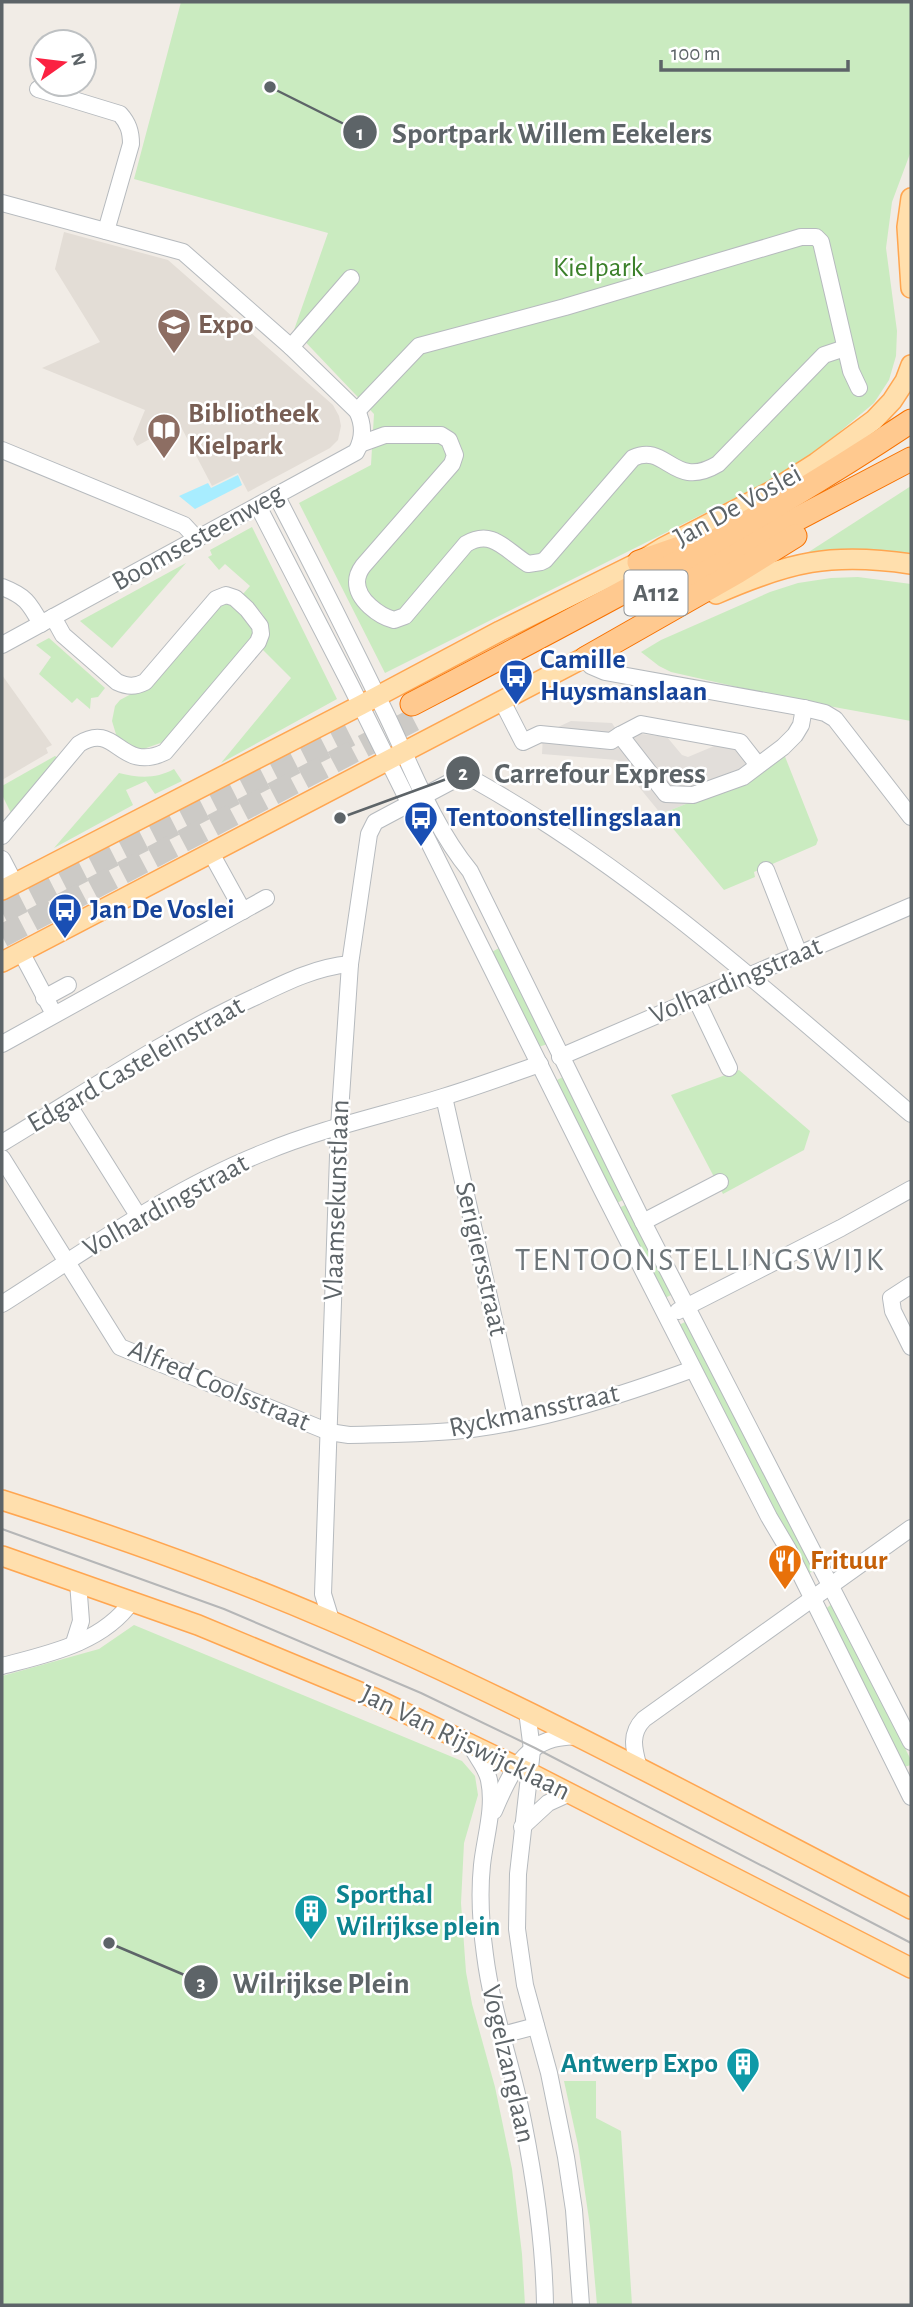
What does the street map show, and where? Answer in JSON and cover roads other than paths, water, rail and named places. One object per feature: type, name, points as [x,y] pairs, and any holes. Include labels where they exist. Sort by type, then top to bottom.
[{"type":"highway","name":"A112","points":[[902,465],[416,710],[775,508],[911,421]]},
{"type":"highway","points":[[586,658],[737,572],[902,465]]},
{"type":"highway","points":[[639,562],[663,555],[775,508]]},
{"type":"main road","points":[[911,198],[906,227],[911,288]]},
{"type":"main road","name":"Jan De Voslei","points":[[8,887],[772,491],[816,463],[874,420],[905,382],[911,365]]},
{"type":"main road","points":[[2,962],[660,618],[787,566],[831,558],[872,558],[911,564]]},
{"type":"main road","name":"Jan Van Rijswijcklaan","points":[[2,1500],[131,1543],[331,1620],[527,1711],[908,1903]]},
{"type":"main road","name":"Jan Van Rijswijcklaan","points":[[2,1556],[132,1601],[322,1675],[470,1743],[911,1968]]},
{"type":"street","points":[[68,98],[120,114],[131,132],[131,144],[106,231]]},
{"type":"street","points":[[2,203],[183,252],[291,347],[358,411],[362,421],[360,444],[385,435],[441,435],[449,440],[455,455],[452,464],[359,573],[357,582],[363,598],[384,617],[394,621],[405,616],[466,544],[476,538],[492,539],[528,564],[545,560],[633,458],[641,454],[652,454],[673,468],[695,473],[707,471],[718,464],[824,355],[845,348]]},
{"type":"street","points":[[358,411],[419,346],[565,307],[801,237],[816,237],[821,242],[845,348],[859,388]]},
{"type":"street","points":[[291,347],[351,278]]},
{"type":"street","name":"Boomsesteenweg","points":[[2,645],[356,452],[360,444]]},
{"type":"street","points":[[2,450],[184,526],[197,539]]},
{"type":"street","points":[[276,495],[369,701],[540,1064],[769,1517],[909,1786]]},
{"type":"street","points":[[258,506],[369,701]]},
{"type":"street","points":[[2,587],[22,595],[47,621],[117,682],[127,686],[145,682],[216,599],[226,595],[235,597],[256,619],[261,634],[258,642],[165,751],[159,755],[137,758],[126,754],[108,739],[88,739],[79,744],[2,836]]},
{"type":"street","points":[[586,658],[591,666],[605,672],[825,713],[835,719],[911,817]]},
{"type":"street","points":[[502,701],[523,742],[540,734],[611,741],[641,724],[740,742],[758,765]]},
{"type":"street","points":[[620,736],[666,794],[693,795],[743,777],[783,747],[801,725],[804,708]]},
{"type":"street","points":[[417,799],[452,781],[476,781],[556,831],[697,932],[911,1114]]},
{"type":"street","points":[[417,799],[470,871],[686,1307],[911,1742]]},
{"type":"street","name":"Vlaamsekunstlaan","points":[[331,1620],[323,1594],[339,1127],[350,964],[371,828],[381,817],[417,799]]},
{"type":"street","points":[[211,853],[243,911]]},
{"type":"street","name":"Jan De Voslei","points":[[2,859],[8,887]]},
{"type":"street","points":[[766,870],[799,954]]},
{"type":"street","points":[[2,1044],[266,898]]},
{"type":"street","name":"Volhardingstraat","points":[[560,1057],[911,906]]},
{"type":"street","points":[[21,952],[54,1014]]},
{"type":"street","name":"Edgard Casteleinstraat","points":[[2,1143],[162,1044],[215,1015],[326,967],[350,964]]},
{"type":"street","points":[[44,998],[68,985]]},
{"type":"street","points":[[696,999],[729,1068]]},
{"type":"street","name":"Volhardingstraat","points":[[2,1304],[187,1188],[239,1163],[285,1144],[444,1097],[540,1064]]},
{"type":"street","name":"Serigiersstraat","points":[[444,1097],[517,1421]]},
{"type":"street","points":[[68,1104],[139,1217]]},
{"type":"street","name":"Alfred Coolsstraat","points":[[2,1158],[120,1348],[329,1432]]},
{"type":"street","points":[[643,1222],[720,1182]]},
{"type":"street","points":[[667,1316],[841,1228],[911,1189]]},
{"type":"street","points":[[911,1285],[891,1298],[893,1311],[911,1347]]},
{"type":"street","name":"Ryckmansstraat","points":[[329,1432],[349,1435],[472,1429],[605,1400],[693,1368]]},
{"type":"street","points":[[639,1768],[633,1744],[636,1730],[644,1719],[911,1528]]},
{"type":"street","points":[[74,1643],[81,1621],[78,1582]]},
{"type":"street","points":[[2,1666],[55,1653],[90,1638],[121,1615],[132,1601]]},
{"type":"street","name":"Vogelzanglaan","points":[[527,1711],[532,1750],[523,1770],[517,1929],[525,1985],[558,2111],[566,2157],[574,2210],[581,2305]]},
{"type":"street","points":[[532,1750],[553,1739],[575,1736]]},
{"type":"street","name":"Vogelzanglaan","points":[[470,1743],[489,1781],[489,1823],[482,1865],[484,1954],[491,1993],[523,2120],[536,2198],[545,2305]]},
{"type":"street","name":"Vogelzanglaan","points":[[489,1823],[508,1780],[523,1770]]},
{"type":"street","points":[[522,1828],[548,1803],[570,1793]]},
{"type":"street","points":[[502,2035],[536,2026]]},
{"type":"water","points":[[238,475],[242,485],[195,509],[179,496],[208,483],[211,488]]},
{"type":"tunnel","points":[[2,936],[419,717]]},
{"type":"tunnel","points":[[2,912],[350,735]]},
{"type":"tram line","points":[[2,1529],[224,1609],[421,1693],[535,1748],[911,1943]]},
{"type":"place","name":"Sportpark Willem Eekelers","points":[[270,87]]},
{"type":"place","name":"Expo","points":[[174,355]]},
{"type":"place","name":"Bibliotheek Kielpark","points":[[164,460]]},
{"type":"place","name":"Camille Huysmanslaan","points":[[516,706]]},
{"type":"place","name":"Carrefour Express","points":[[340,818]]},
{"type":"place","name":"Tentoonstellingslaan","points":[[421,848]]},
{"type":"place","name":"Jan De Voslei","points":[[65,940]]},
{"type":"place","name":"Frituur","points":[[785,1591]]},
{"type":"place","name":"Sporthal Wilrijkse plein","points":[[311,1941]]},
{"type":"place","name":"Wilrijkse Plein","points":[[109,1943]]},
{"type":"place","name":"Antwerp Expo","points":[[743,2094]]},
{"type":"district","name":"TENTOONSTELLINGSWIJK","points":[[700,1260]]},
{"type":"park label","name":"Kielpark","points":[[598,268]]}]
